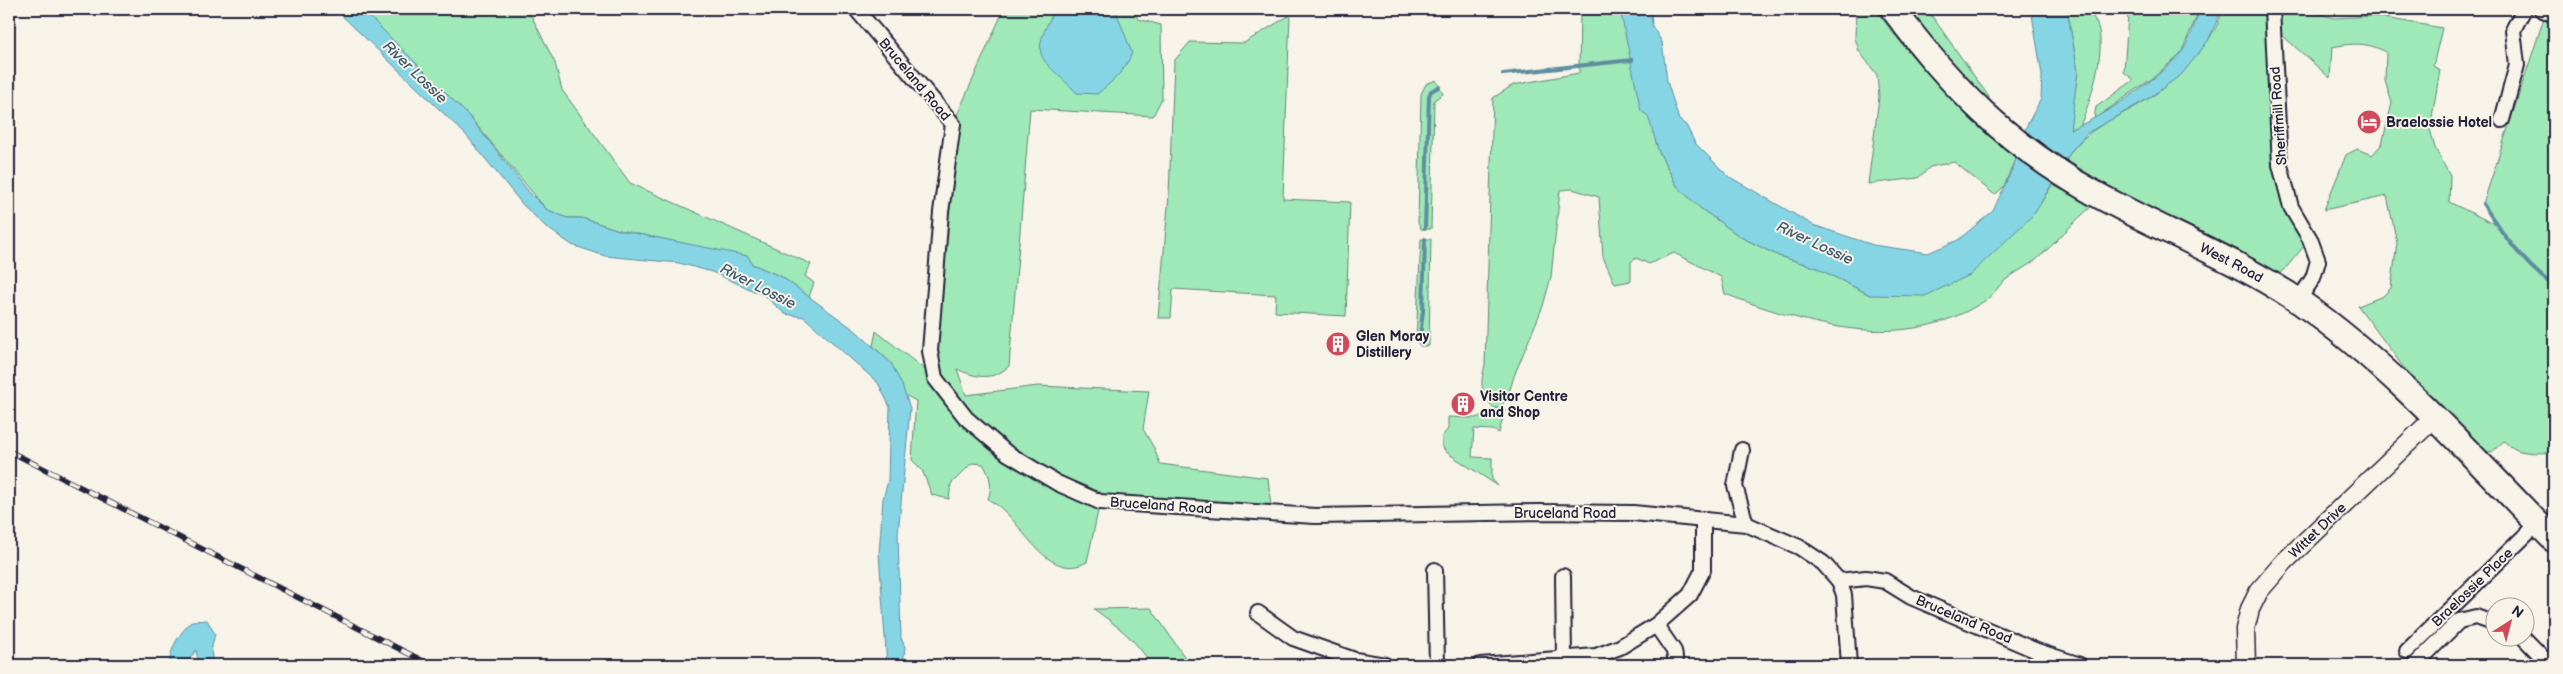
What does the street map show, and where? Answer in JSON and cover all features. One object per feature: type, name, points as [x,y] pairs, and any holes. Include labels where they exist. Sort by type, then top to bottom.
[{"type":"highway","name":"West Road","points":[[1893,9],[1927,54],[1975,106],[2026,150],[2102,198],[2246,267],[2298,301],[2369,354],[2554,540]]},
{"type":"street","name":"Bruceland Road","points":[[856,9],[953,124],[941,212],[930,351],[935,378],[966,418],[1007,453],[1057,483],[1100,502],[1315,516],[1539,512],[1633,513],[1746,524],[1799,546],[1823,563],[1839,581],[1866,578],[1885,581],[1911,597],[2037,651],[2080,665]]},
{"type":"street","name":"Sheriffmill Road","points":[[2272,9],[2280,165],[2291,206],[2310,239],[2318,261],[2313,278],[2298,301]]},
{"type":"street","points":[[2502,120],[2517,65],[2513,30],[2524,9]]},
{"type":"street","points":[[2541,9],[2554,15]]},
{"type":"street","name":"Wittet Drive","points":[[2246,665],[2245,629],[2250,609],[2259,591],[2284,562],[2434,418]]},
{"type":"street","points":[[1742,450],[1735,486],[1746,524]]},
{"type":"street","points":[[1480,665],[1596,656],[1620,647],[1656,625],[1690,595],[1702,570],[1703,519]]},
{"type":"street","name":"Braelossie Place","points":[[2407,651],[2538,523]]},
{"type":"street","points":[[1435,570],[1437,665]]},
{"type":"street","points":[[1563,576],[1564,659]]},
{"type":"street","points":[[1839,581],[1844,595],[1850,665]]},
{"type":"street","points":[[1258,613],[1293,638],[1354,663],[1385,665]]},
{"type":"street","points":[[2415,665],[2459,621],[2476,617],[2486,620]]},
{"type":"street","points":[[1656,625],[1674,650],[1676,665]]},
{"type":"street","points":[[2532,646],[2550,665]]},
{"type":"street","points":[[2037,651],[2039,665]]},
{"type":"green space","points":[[362,9],[520,9],[532,17],[555,63],[562,90],[630,183],[811,264],[805,276],[814,283],[809,297],[782,277],[752,264],[676,242],[619,230],[582,218],[567,218],[546,209],[469,116]]},
{"type":"green space","points":[[1004,9],[1133,9],[1138,19],[1161,25],[1162,98],[1153,116],[1030,109],[1009,366],[991,376],[978,376],[957,369],[966,395],[1038,386],[1149,391],[1143,429],[1154,448],[1160,464],[1268,478],[1271,507],[1100,502],[1087,562],[1074,566],[1062,565],[1050,560],[1040,552],[1002,509],[988,499],[990,481],[983,464],[972,463],[951,484],[949,499],[932,495],[922,470],[912,460],[916,401],[905,395],[891,363],[873,346],[876,331],[934,377],[953,124]]},
{"type":"green space","points":[[1580,9],[1620,9],[1659,152],[1677,186],[1700,208],[1741,237],[1779,256],[1815,267],[1870,295],[1883,293],[2034,214],[2052,185],[2093,205],[2051,247],[2036,260],[2004,281],[1986,300],[1955,317],[1922,327],[1890,330],[1856,329],[1823,324],[1790,316],[1725,294],[1721,277],[1674,253],[1649,264],[1636,258],[1631,262],[1631,281],[1615,284],[1603,257],[1599,197],[1572,189],[1560,190],[1551,277],[1543,306],[1514,376],[1508,397],[1501,407],[1505,409],[1499,433],[1493,430],[1474,429],[1472,457],[1492,458],[1492,479],[1498,486],[1446,452],[1442,446],[1442,436],[1448,429],[1448,417],[1476,418],[1498,408],[1494,408],[1489,403],[1482,388],[1485,365],[1493,98],[1513,85],[1579,73]]},
{"type":"green space","points":[[1856,9],[1875,9],[1923,69],[1958,106],[2016,157],[2004,186],[1995,195],[1954,162],[1930,167],[1918,178],[1868,184],[1879,97],[1877,75],[1859,51],[1855,38]]},
{"type":"green space","points":[[1907,9],[1927,9],[1989,97],[1988,105],[1958,75]]},
{"type":"green space","points":[[2067,9],[2089,9],[2097,25],[2100,37],[2096,77],[2088,104],[2080,126],[2069,129],[2078,72]]},
{"type":"green space","points":[[2136,9],[2200,9],[2181,53],[2153,78],[2094,119],[2096,107],[2134,80],[2124,72],[2128,15],[2136,15]]},
{"type":"green space","points":[[2222,9],[2305,9],[2334,18],[2373,16],[2442,28],[2433,66],[2440,70],[2430,129],[2435,148],[2450,176],[2449,202],[2496,225],[2483,204],[2546,12],[2554,15],[2554,453],[2521,451],[2509,446],[2504,441],[2492,452],[2481,451],[2424,395],[2358,306],[2383,296],[2391,288],[2397,243],[2387,196],[2324,210],[2346,155],[2357,149],[2372,155],[2382,144],[2392,103],[2385,81],[2386,52],[2372,46],[2360,44],[2332,47],[2330,78],[2274,28],[2280,165],[2310,239],[2280,275],[2240,251],[2116,192],[2066,160],[2082,139],[2092,131],[2148,99],[2173,79],[2209,39],[2219,22]]},
{"type":"green space","points":[[1290,15],[1283,199],[1350,202],[1346,316],[1275,312],[1276,295],[1173,289],[1171,318],[1158,318],[1169,195],[1174,61],[1190,42],[1244,43]]},
{"type":"green space","points":[[1436,80],[1443,94],[1434,100],[1431,229],[1421,229],[1418,223],[1421,94],[1426,84]]},
{"type":"green space","points":[[1421,239],[1431,239],[1429,346],[1420,346],[1416,340]]},
{"type":"green space","points":[[1151,608],[1190,665],[1151,665],[1133,641],[1094,609]]},
{"type":"water","name":"River Lossie","points":[[335,9],[362,9],[469,116],[529,192],[546,209],[567,218],[582,218],[619,230],[748,256],[752,264],[782,277],[856,331],[891,363],[902,385],[910,408],[898,534],[901,638],[905,647],[903,665],[887,665],[879,554],[883,499],[888,481],[890,407],[878,383],[804,317],[785,314],[765,296],[712,272],[679,263],[605,256],[572,245],[546,227],[523,205],[466,135]]},
{"type":"water","points":[[1055,9],[1115,9],[1132,53],[1113,81],[1097,94],[1077,93],[1047,64],[1042,56],[1040,48],[1042,38]]},
{"type":"water","name":"River Lossie","points":[[1620,9],[1651,9],[1652,26],[1662,42],[1667,81],[1679,120],[1686,125],[1695,143],[1728,176],[1813,225],[1873,245],[1928,253],[1958,240],[1993,211],[2014,165],[2027,125],[2041,99],[2042,75],[2031,9],[2067,9],[2078,72],[2070,129],[2097,117],[2113,107],[2144,86],[2170,64],[2186,45],[2200,9],[2222,9],[2208,41],[2182,74],[2149,98],[2087,133],[2072,150],[2034,214],[1970,275],[1925,296],[1870,295],[1815,267],[1779,256],[1741,237],[1700,208],[1677,186],[1659,152],[1648,116],[1641,111]]},
{"type":"water","points":[[207,620],[215,634],[211,650],[213,665],[199,665],[196,650],[189,660],[190,665],[169,665],[176,641],[183,631],[192,621]]},
{"type":"waterway","points":[[1503,74],[1632,60]]},
{"type":"waterway","points":[[1425,228],[1429,96],[1431,91],[1439,87]]},
{"type":"waterway","points":[[2483,204],[2515,248],[2533,268],[2554,286]]},
{"type":"waterway","points":[[1420,337],[1423,311],[1425,239]]},
{"type":"railway","points":[[9,451],[431,665]]},
{"type":"place","name":"Braelossie Hotel","points":[[2369,122]]},
{"type":"place","name":"Glen Moray Distillery","points":[[1338,344]]},
{"type":"place","name":"Visitor Centre and Shop","points":[[1463,404]]}]
